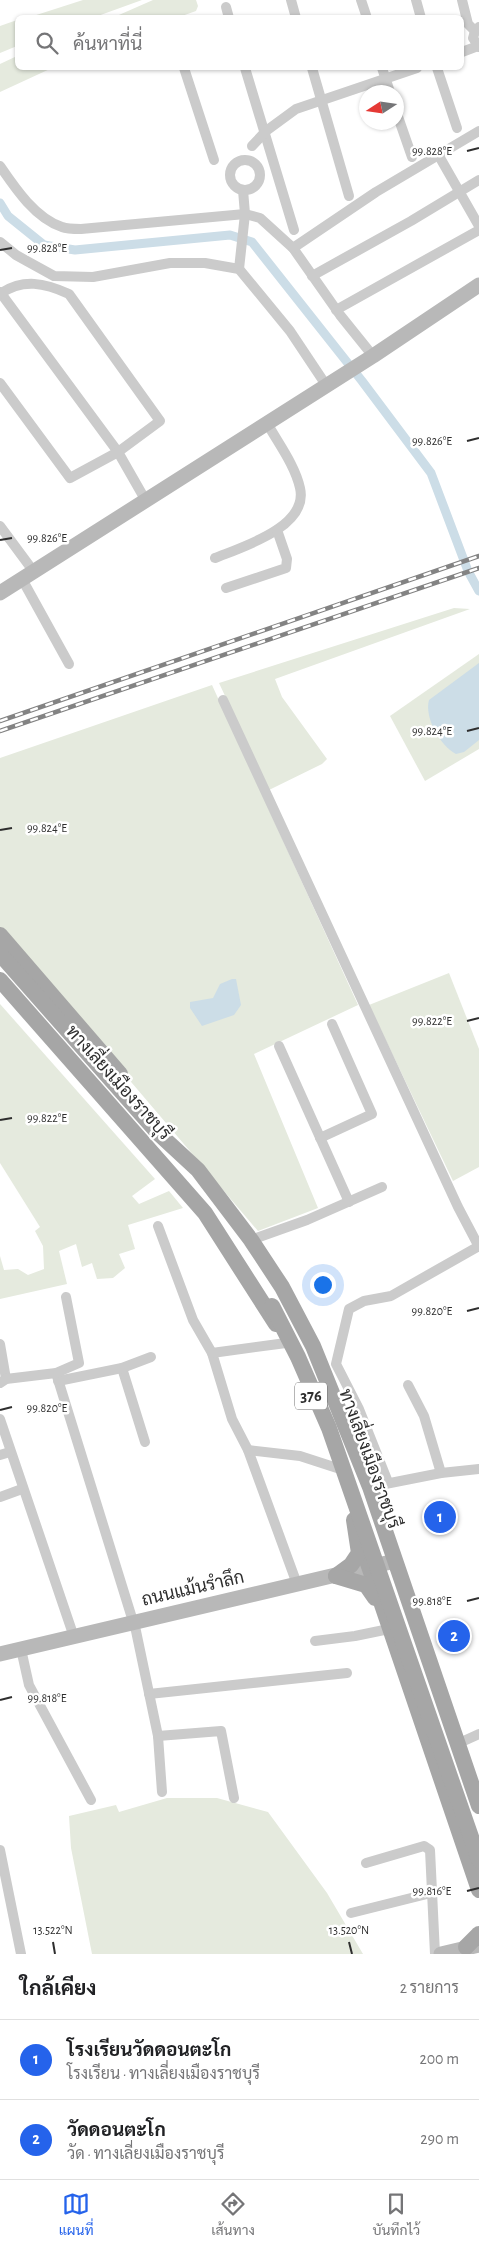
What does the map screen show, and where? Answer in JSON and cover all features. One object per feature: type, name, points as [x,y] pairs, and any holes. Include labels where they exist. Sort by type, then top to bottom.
[{"type":"main road","points":[[0,593],[369,359],[479,285]]},
{"type":"main road","points":[[0,935],[100,1049],[198,1170]]},
{"type":"main road","name":"ทางเลี่ยงเมืองราชบุรี","points":[[0,954],[158,1133],[235,1231],[314,1367],[337,1424],[479,1831]]},
{"type":"main road","name":"ทางเลี่ยงเมืองราชบุรี","points":[[0,980],[175,1177],[276,1303],[329,1428],[479,1860]]},
{"type":"main road","points":[[0,995],[70,1075],[175,1177]]},
{"type":"main road","name":"ทางเลี่ยงเมืองราชบุรี","points":[[158,1133],[198,1170],[251,1240],[282,1287],[313,1346],[370,1486],[479,1806]]},
{"type":"main road","name":"ทางเลี่ยงเมืองราชบุรี","points":[[205,1213],[254,1286],[286,1343],[315,1405],[368,1567],[479,1890]]},
{"type":"main road","points":[[336,1576],[351,1565],[358,1553],[354,1520]]},
{"type":"main road","name":"ถนนแม้นรำลึก","points":[[0,1654],[395,1561]]},
{"type":"main road","points":[[336,1576],[366,1585],[382,1608]]},
{"type":"main road","points":[[441,1954],[474,1947],[479,1934]]},
{"type":"street","points":[[291,0],[295,15]]},
{"type":"street","points":[[361,0],[366,15]]},
{"type":"street","points":[[416,0],[420,15]]},
{"type":"street","points":[[462,0],[468,24],[477,29],[473,38],[478,47],[464,51]]},
{"type":"street","points":[[185,70],[214,160]]},
{"type":"street","points":[[246,70],[266,131],[294,230]]},
{"type":"street","points":[[313,70],[349,196]]},
{"type":"street","points":[[239,269],[245,214],[243,190],[232,181],[231,172],[236,164],[248,154],[266,131],[296,109],[322,101],[383,73],[403,70]]},
{"type":"street","points":[[438,70],[458,128]]},
{"type":"street","points":[[383,73],[387,85]]},
{"type":"street","points":[[403,130],[412,157]]},
{"type":"street","points":[[293,248],[376,192],[479,131]]},
{"type":"street","points":[[243,190],[252,188],[260,176],[258,167],[248,154]]},
{"type":"street","points":[[439,156],[479,226]]},
{"type":"street","points":[[0,166],[16,190],[45,218],[62,227],[81,230],[245,214],[260,218],[293,248],[369,359]]},
{"type":"street","points":[[312,276],[479,180]]},
{"type":"street","points":[[336,310],[479,230]]},
{"type":"street","points":[[0,242],[16,255],[54,276],[93,277],[170,263],[205,263],[239,269],[290,331],[328,384]]},
{"type":"street","points":[[0,383],[70,478],[118,452],[160,421],[68,294],[51,286],[32,282],[9,288],[0,293],[118,452],[146,500]]},
{"type":"street","points":[[215,558],[266,538],[277,530],[299,507],[300,489],[294,471],[267,423]]},
{"type":"street","points":[[0,526],[28,575],[69,664]]},
{"type":"street","points":[[226,588],[286,568],[287,560],[277,530]]},
{"type":"street","points":[[223,700],[458,1207],[479,1246],[391,1296],[364,1301],[349,1309],[336,1364],[366,1424],[388,1482]]},
{"type":"street","points":[[320,1138],[372,1114],[332,1024]]},
{"type":"street","points":[[279,1046],[349,1202]]},
{"type":"street","points":[[251,1240],[349,1202],[382,1187]]},
{"type":"street","points":[[158,1226],[193,1320],[212,1353],[232,1419],[248,1450],[297,1584]]},
{"type":"street","points":[[57,1377],[79,1363],[66,1297]]},
{"type":"street","points":[[212,1353],[286,1343]]},
{"type":"street","points":[[0,1344],[3,1381],[57,1377],[122,1368],[150,1357]]},
{"type":"street","points":[[122,1368],[145,1442]]},
{"type":"street","points":[[57,1377],[136,1631],[158,1736],[162,1792]]},
{"type":"street","points":[[408,1385],[424,1416],[441,1473]]},
{"type":"street","points":[[0,1419],[22,1489],[74,1637]]},
{"type":"street","points":[[248,1450],[300,1456],[337,1468]]},
{"type":"street","points":[[0,1455],[10,1452]]},
{"type":"street","points":[[370,1486],[441,1473],[479,1469]]},
{"type":"street","points":[[0,1496],[22,1489]]},
{"type":"street","points":[[314,1641],[390,1629]]},
{"type":"street","points":[[21,1649],[29,1685],[91,1800]]},
{"type":"street","points":[[149,1694],[347,1673]]},
{"type":"street","points":[[158,1736],[221,1731],[234,1798]]},
{"type":"street","points":[[457,1744],[479,1734]]},
{"type":"street","points":[[366,1863],[424,1846],[430,1850],[435,1954]]},
{"type":"street","points":[[0,1850],[21,1954]]},
{"type":"street","points":[[351,1913],[431,1892]]},
{"type":"shaded area","points":[[83,0],[142,0],[101,15],[36,15]]},
{"type":"shaded area","points":[[153,0],[196,0],[198,6],[196,11],[185,15],[119,15]]},
{"type":"shaded area","points":[[15,21],[15,47],[0,53],[0,26]]},
{"type":"shaded area","points":[[15,57],[15,70],[48,70],[0,92],[0,64]]},
{"type":"shaded area","points":[[454,608],[470,609],[275,679],[282,697],[327,759],[322,764],[269,790],[219,683]]},
{"type":"shaded area","points":[[479,654],[479,749],[425,781],[390,716]]},
{"type":"shaded area","points":[[479,663],[479,740],[464,752],[456,754],[444,745],[431,722],[428,707],[429,700]]},
{"type":"shaded area","points":[[212,685],[358,1005],[254,1054],[318,1208],[258,1231],[0,928],[0,758]]},
{"type":"shaded area","points":[[449,973],[479,1049],[479,1167],[453,1181],[369,1005]]},
{"type":"shaded area","points":[[236,979],[241,1005],[234,1015],[202,1026],[190,1008],[190,1002],[213,998],[220,984]]},
{"type":"shaded area","points":[[0,1004],[155,1179],[132,1196],[139,1204],[169,1191],[183,1208],[128,1225],[135,1249],[119,1254],[125,1268],[113,1278],[97,1279],[92,1263],[82,1267],[76,1244],[59,1251],[67,1284],[0,1299],[0,1256],[4,1270],[18,1269],[28,1275],[44,1269],[43,1246],[35,1231],[40,1227],[0,1163]]},
{"type":"shaded area","points":[[167,1798],[217,1798],[268,1812],[327,1893],[363,1954],[92,1954],[71,1848],[69,1816],[116,1805],[119,1812]]},
{"type":"waterway","points":[[0,203],[8,216],[44,245],[75,250],[230,235],[252,242],[362,381],[431,473],[468,571],[479,591]]},
{"type":"railway","points":[[0,721],[479,556]]},
{"type":"railway","points":[[0,731],[479,568]]},
{"type":"place","name":"โรงเรียนวัดดอนตะโก","points":[[440,1517]]},
{"type":"place","name":"วัดดอนตะโก","points":[[454,1636]]}]
